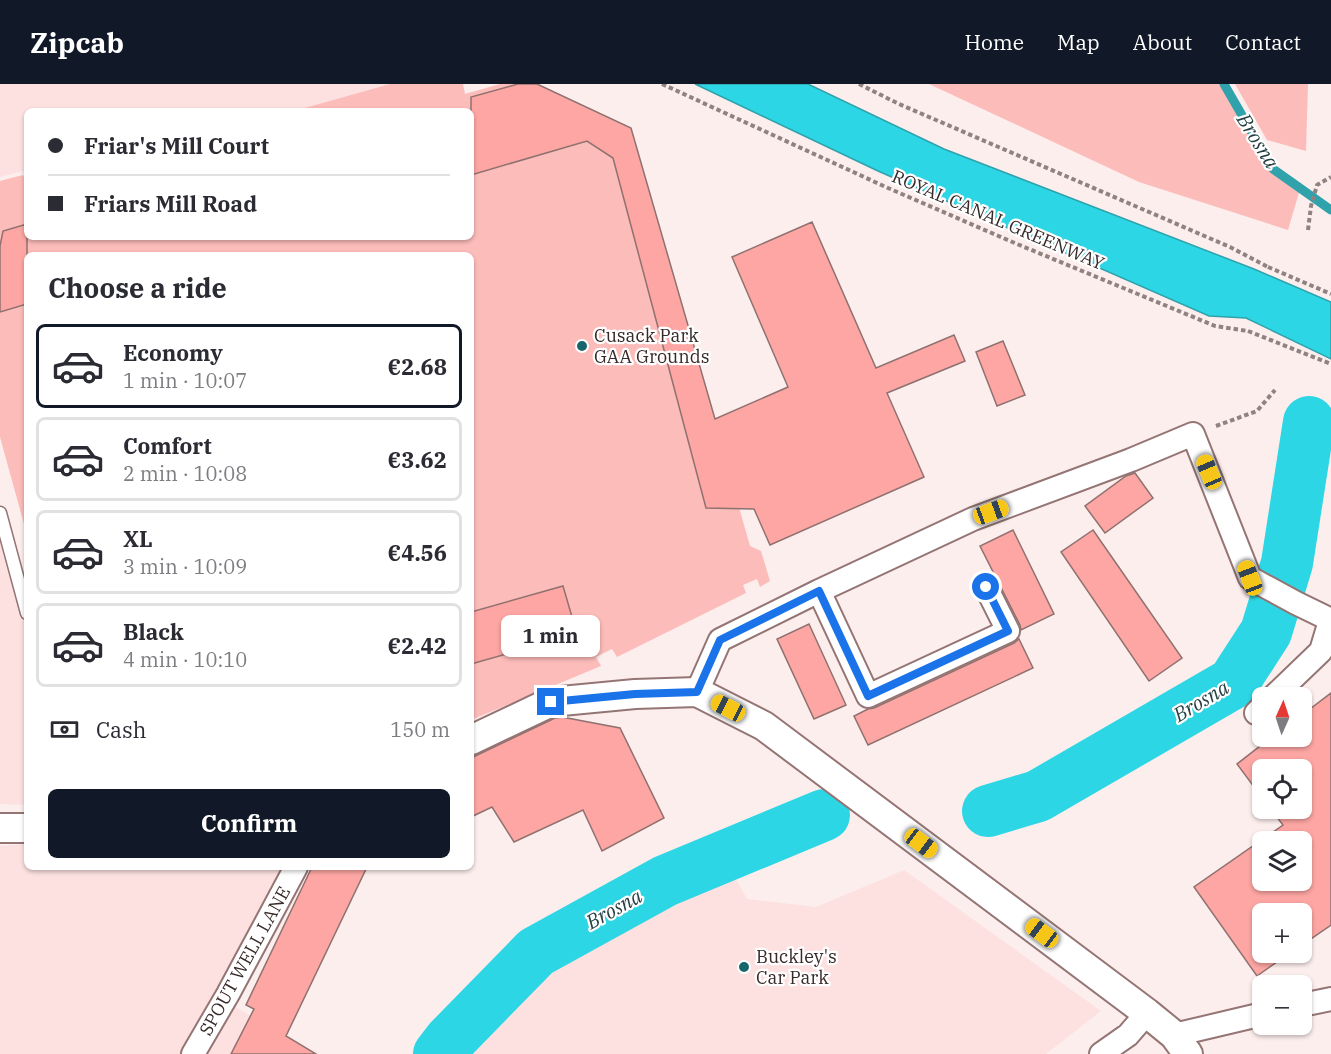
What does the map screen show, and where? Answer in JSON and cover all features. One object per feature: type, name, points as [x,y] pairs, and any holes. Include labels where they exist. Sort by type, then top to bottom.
[{"type":"street","points":[[697,692],[720,640],[973,519],[1131,460],[1193,434],[1250,578],[1331,621],[1321,651],[1284,687]]},
{"type":"street","points":[[819,591],[868,696],[1008,631],[986,587]]},
{"type":"street","points":[[474,740],[551,702],[635,694],[697,692],[764,726],[1147,1013],[1181,1044],[1252,1018]]},
{"type":"street","points":[[0,828],[24,828]]},
{"type":"street","name":"SPOUT WELL LANE","points":[[193,1054],[294,870]]},
{"type":"street","points":[[1312,1003],[1331,999]]},
{"type":"street","points":[[1101,1054],[1128,1035],[1147,1013]]},
{"type":"lane","points":[[0,513],[24,602]]},
{"type":"path","name":"ROYAL CANAL GREENWAY","points":[[662,84],[888,188],[1017,244],[1215,326],[1248,331],[1331,364]]},
{"type":"path","points":[[859,84],[899,104],[1230,247],[1268,267],[1331,294]]},
{"type":"path","points":[[1308,230],[1317,185],[1331,177]]},
{"type":"path","points":[[1193,434],[1257,411],[1275,390]]},
{"type":"shaded area","points":[[0,84],[390,84],[305,108],[24,108],[24,171],[0,177]]},
{"type":"shaded area","name":"Cusack Park GAA Grounds","points":[[390,84],[463,84],[465,94],[500,84],[538,84],[631,128],[750,546],[761,551],[770,581],[760,587],[757,579],[743,585],[746,593],[617,657],[612,649],[596,657],[601,666],[474,719],[474,252],[24,252],[24,524],[0,437],[0,181],[23,175],[24,177],[24,240],[474,240],[474,108],[305,108]]},
{"type":"shaded area","points":[[929,84],[1224,84],[1273,169],[1300,189],[1288,230],[1139,182]]},
{"type":"shaded area","points":[[1235,84],[1308,84],[1306,151],[1267,140]]},
{"type":"shaded area","points":[[0,504],[24,589],[24,805],[0,804]]},
{"type":"shaded area","points":[[24,844],[24,870],[279,870],[215,995],[316,1054],[0,1054],[0,846]]},
{"type":"shaded area","name":"Buckley's Car Park","points":[[726,862],[747,899],[816,907],[904,870],[1101,1011],[1046,1054],[457,1054],[493,1015],[581,940]]},
{"type":"water","points":[[695,84],[808,84],[944,149],[1254,269],[1331,302],[1331,359],[1246,318],[1209,316],[878,171]]},
{"type":"building","points":[[518,84],[537,84],[631,128],[715,419],[788,387],[732,257],[812,222],[876,368],[954,335],[965,361],[887,393],[924,477],[770,545],[754,509],[706,508],[613,158],[587,141],[474,174],[474,108],[471,108],[471,97]]},
{"type":"building","points":[[24,225],[27,252],[24,252],[24,305],[0,312],[0,246],[3,231]]},
{"type":"building","points":[[1003,341],[1025,395],[997,406],[976,352]]},
{"type":"building","points":[[1135,473],[1153,498],[1105,533],[1085,506],[1126,476]]},
{"type":"building","points":[[1013,530],[1054,614],[1021,630],[980,546]]},
{"type":"building","points":[[1093,530],[1182,658],[1149,681],[1061,552]]},
{"type":"building","points":[[563,586],[577,634],[474,663],[474,611]]},
{"type":"building","points":[[809,624],[846,705],[814,719],[777,639]]},
{"type":"building","points":[[1019,639],[1033,668],[868,745],[854,716]]},
{"type":"building","points":[[1331,693],[1331,925],[1312,938],[1312,903],[1252,903],[1252,963],[1275,963],[1258,975],[1194,887],[1252,847],[1252,891],[1312,891],[1312,831],[1274,831],[1283,825],[1278,819],[1312,819],[1312,759],[1252,759],[1252,784],[1237,764],[1259,747],[1312,747],[1312,707]]},
{"type":"building","points":[[562,717],[620,728],[664,818],[602,851],[583,810],[514,842],[492,807],[474,816],[474,757],[555,718]]},
{"type":"building","points":[[311,870],[366,870],[286,1036],[316,1054],[231,1054],[254,1009],[246,1005]]},
{"type":"waterway","name":"Brosna","points":[[1224,84],[1273,169],[1331,210]]},
{"type":"waterway","name":"Brosna","points":[[988,811],[1038,796],[1233,683],[1266,632],[1287,563],[1309,422]]},
{"type":"waterway","name":"Brosna","points":[[439,1054],[536,952],[665,881],[824,815]]},
{"type":"place","name":"Cusack Park GAA Grounds","points":[[582,346]]},
{"type":"place","name":"Buckley's Car Park","points":[[744,967]]},
{"type":"route","points":[[551,702],[635,694],[697,692],[720,640],[819,591],[868,696],[1008,631],[986,587]]}]
